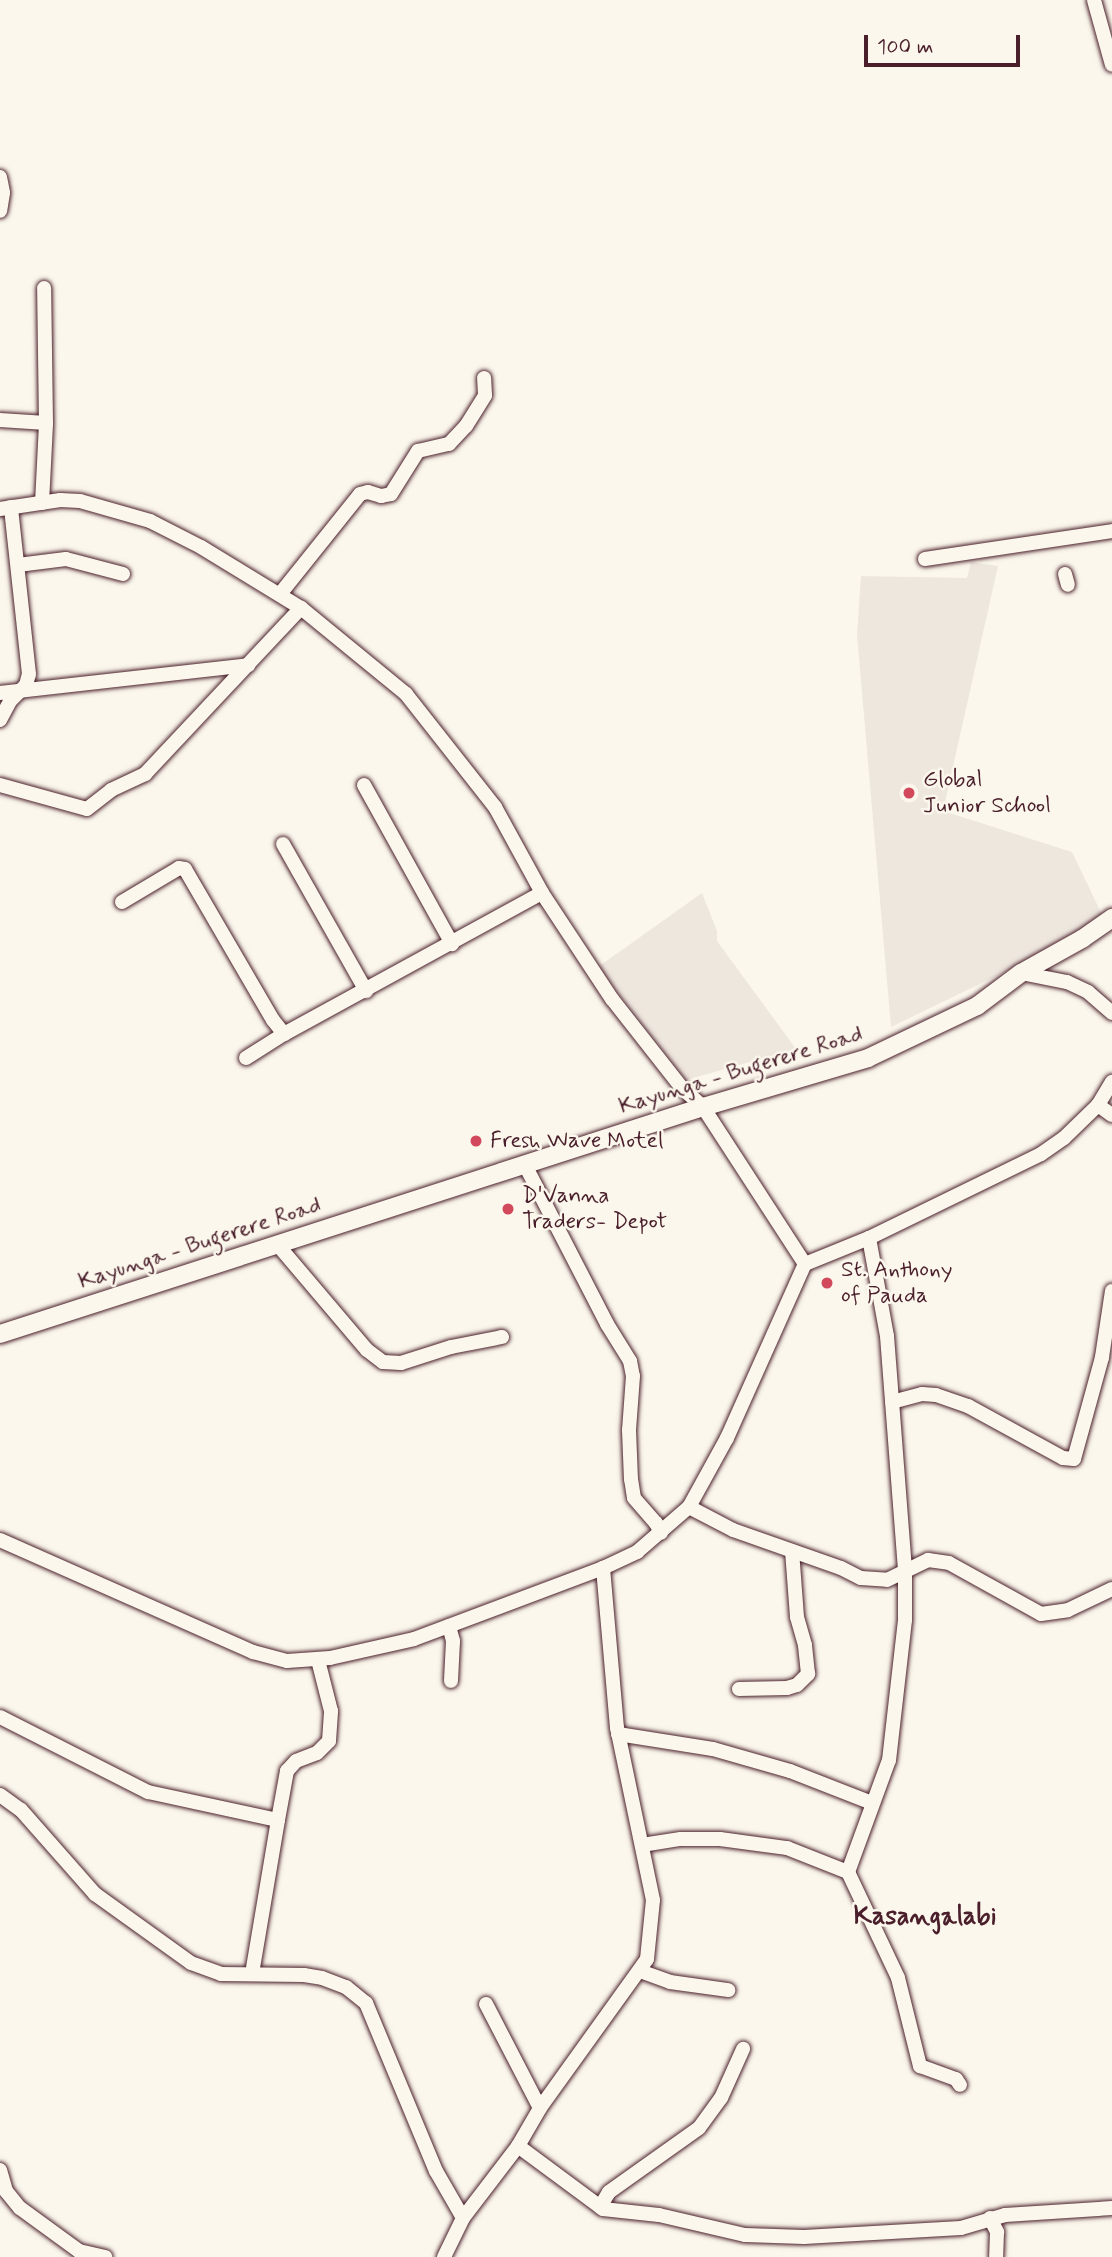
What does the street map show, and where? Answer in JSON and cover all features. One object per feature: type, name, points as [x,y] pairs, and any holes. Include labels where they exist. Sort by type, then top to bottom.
[{"type":"main road","name":"Kayunga - Bugerere Road","points":[[0,1334],[704,1107],[868,1058],[977,1006],[1021,973],[1082,939],[1112,918]]},
{"type":"street","points":[[1094,0],[1112,65]]},
{"type":"street","points":[[0,177],[3,192],[0,211]]},
{"type":"street","points":[[42,503],[46,423],[44,288]]},
{"type":"street","points":[[280,594],[360,495],[368,492],[381,496],[391,495],[418,451],[449,444],[466,426],[485,395],[484,379]]},
{"type":"street","points":[[0,420],[46,423]]},
{"type":"street","points":[[0,720],[10,701],[26,685],[29,674],[18,565],[6,508],[80,501],[150,521],[201,547],[301,608],[406,694],[440,733],[495,807],[542,893],[632,1026],[682,1088],[704,1107],[805,1264]]},
{"type":"street","points":[[925,559],[1112,531]]},
{"type":"street","points":[[18,565],[66,559],[123,573]]},
{"type":"street","points":[[0,785],[87,809],[111,790],[145,774],[301,608]]},
{"type":"street","points":[[0,693],[248,664]]},
{"type":"street","points":[[364,785],[452,944]]},
{"type":"street","points":[[283,844],[366,991]]},
{"type":"street","points":[[122,902],[180,868],[185,869],[273,1020],[284,1034]]},
{"type":"street","points":[[246,1058],[284,1034],[542,893]]},
{"type":"street","points":[[1021,973],[1067,982],[1088,992],[1112,1013]]},
{"type":"street","points":[[0,1540],[253,1652],[287,1661],[318,1660],[377,1649],[449,1626],[603,1568],[637,1552],[689,1507],[727,1438],[805,1264],[869,1238],[1041,1154],[1064,1138],[1098,1105],[1112,1082]]},
{"type":"street","points":[[1098,1105],[1112,1115]]},
{"type":"street","points":[[526,1165],[607,1324],[630,1361],[633,1376],[629,1430],[634,1498],[656,1523],[661,1533]]},
{"type":"street","points":[[848,1872],[889,1760],[905,1620],[905,1571],[887,1336],[869,1238]]},
{"type":"street","points":[[277,1244],[367,1350],[383,1362],[401,1363],[451,1347],[502,1337]]},
{"type":"street","points":[[892,1402],[911,1396],[936,1395],[968,1406],[1063,1458],[1074,1459],[1102,1357],[1112,1291]]},
{"type":"street","points":[[689,1507],[733,1530],[860,1578],[887,1580],[928,1560],[949,1563],[976,1576],[1029,1610],[1041,1614],[1068,1610],[1112,1589]]},
{"type":"street","points":[[739,1689],[787,1688],[797,1685],[807,1674],[805,1645],[797,1617],[792,1551]]},
{"type":"street","points":[[447,2256],[463,2218],[518,2146],[540,2108],[597,2025],[648,1959],[653,1900],[618,1734],[603,1568]]},
{"type":"street","points":[[449,1626],[453,1641],[452,1681]]},
{"type":"street","points":[[252,1973],[287,1771],[296,1761],[317,1752],[329,1741],[331,1711],[318,1660]]},
{"type":"street","points":[[0,1717],[148,1792],[278,1820]]},
{"type":"street","points":[[618,1734],[713,1749],[790,1771],[872,1803]]},
{"type":"street","points":[[0,1795],[21,1810],[95,1894],[167,1949],[191,1963],[221,1974],[252,1973],[322,1978],[346,1987],[366,2003],[436,2171],[463,2218]]},
{"type":"street","points":[[642,1845],[681,1839],[720,1839],[787,1848],[848,1872],[898,1978],[920,2066],[942,2073],[960,2085]]},
{"type":"street","points":[[640,1971],[670,1982],[728,1990]]},
{"type":"street","points":[[485,2004],[540,2108]]},
{"type":"street","points":[[600,2207],[609,2192],[699,2128],[722,2098],[743,2049]]},
{"type":"street","points":[[518,2146],[600,2207],[659,2215],[721,2232],[757,2236],[804,2237],[961,2228],[990,2218],[1112,2208]]},
{"type":"street","points":[[0,2170],[6,2191],[20,2208],[79,2250],[105,2257]]},
{"type":"street","points":[[990,2218],[998,2232],[996,2257]]},
{"type":"shaded area","name":"Global Junior School","points":[[971,562],[998,566],[943,811],[1072,852],[1106,923],[891,1027],[857,635],[861,576],[967,578]]},
{"type":"shaded area","points":[[702,893],[717,931],[717,941],[796,1049],[686,1080],[598,967]]},
{"type":"place","name":"Global Junior School","points":[[909,793]]},
{"type":"place","name":"Fresh Wave Motel","points":[[476,1141]]},
{"type":"place","name":"D'Vanna Traders- Depot","points":[[508,1209]]},
{"type":"place","name":"St. Anthony of Pauda","points":[[827,1283]]},
{"type":"district","name":"Kasangalabi","points":[[925,1918]]}]
